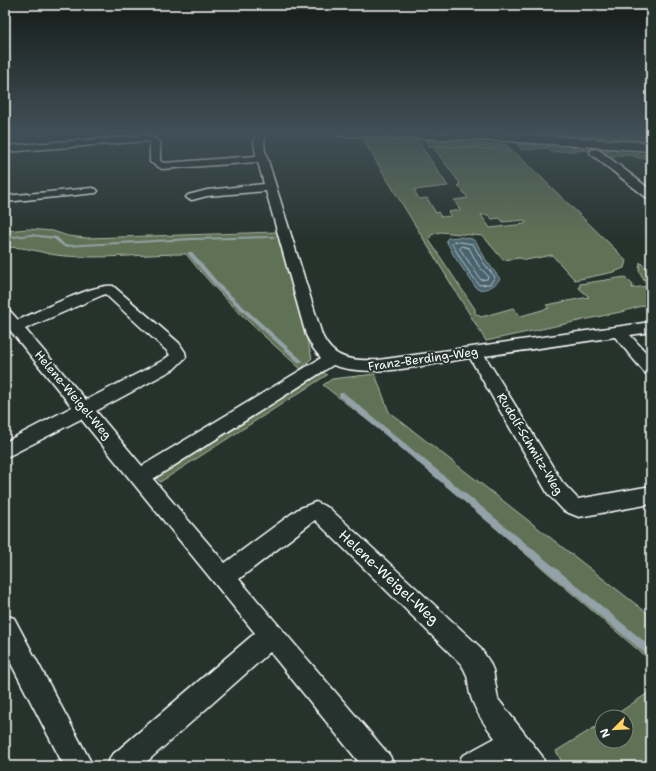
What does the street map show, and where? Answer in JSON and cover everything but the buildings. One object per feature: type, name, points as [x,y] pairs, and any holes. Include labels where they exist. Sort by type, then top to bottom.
[{"type":"street","name":"Franz-Berding-Weg","points":[[265,168],[316,344],[331,359],[340,363],[356,366],[378,366],[651,327]]},
{"type":"street","points":[[616,168],[651,196]]},
{"type":"street","points":[[192,197],[207,193],[271,187]]},
{"type":"street","points":[[5,199],[92,191]]},
{"type":"street","points":[[5,451],[174,361],[178,357],[177,352],[108,289],[10,320]]},
{"type":"street","name":"Helene-Weigel-Weg","points":[[10,320],[380,766]]},
{"type":"street","points":[[619,332],[651,369]]},
{"type":"street","name":"Rudolf-Schmitz-Weg","points":[[475,352],[555,488],[571,505],[579,508],[651,495]]},
{"type":"street","points":[[140,477],[331,359]]},
{"type":"street","name":"Helene-Weigel-Weg","points":[[224,577],[305,515],[316,511],[322,514],[470,655],[480,670],[483,693],[488,707],[532,766]]},
{"type":"street","points":[[5,627],[79,766]]},
{"type":"street","points":[[121,766],[271,635]]},
{"type":"street","points":[[472,766],[514,743]]},
{"type":"green space","points":[[380,168],[436,168],[448,186],[414,190],[419,199],[427,198],[436,213],[438,212],[441,217],[451,216],[448,212],[460,210],[454,200],[468,198],[458,185],[460,184],[459,182],[449,168],[531,168],[626,261],[624,268],[614,272],[575,280],[552,255],[526,260],[520,258],[503,260],[483,236],[440,232],[431,235],[429,240],[475,309],[475,313],[481,317],[513,308],[521,316],[549,308],[546,305],[589,297],[579,288],[580,284],[625,277],[633,285],[632,288],[648,286],[639,271],[640,262],[651,273],[651,303],[625,311],[486,341]],"holes":[[[481,215],[488,215],[492,219],[500,218],[503,222],[524,220],[526,222],[525,224],[490,228]]]},
{"type":"green space","points":[[28,229],[53,231],[68,236],[87,238],[277,232],[312,358],[301,369],[227,300],[186,254],[80,257],[57,255],[13,247],[5,248],[5,231]]},
{"type":"green space","points":[[324,372],[327,375],[160,482],[156,478]]},
{"type":"green space","points":[[375,374],[389,412],[651,616],[651,661],[395,442],[323,385],[332,379]]},
{"type":"green space","points":[[651,691],[651,766],[564,766],[556,751],[594,728],[594,749],[634,749],[634,709],[624,709]]},
{"type":"water","points":[[460,237],[472,239],[476,242],[486,260],[500,279],[496,284],[487,289],[477,289],[454,256],[446,240],[448,238]]},
{"type":"waterway","points":[[5,238],[31,235],[55,238],[64,246],[192,239],[273,237]]},
{"type":"waterway","points":[[190,253],[220,288],[301,362]]},
{"type":"waterway","points":[[342,395],[651,653]]}]
